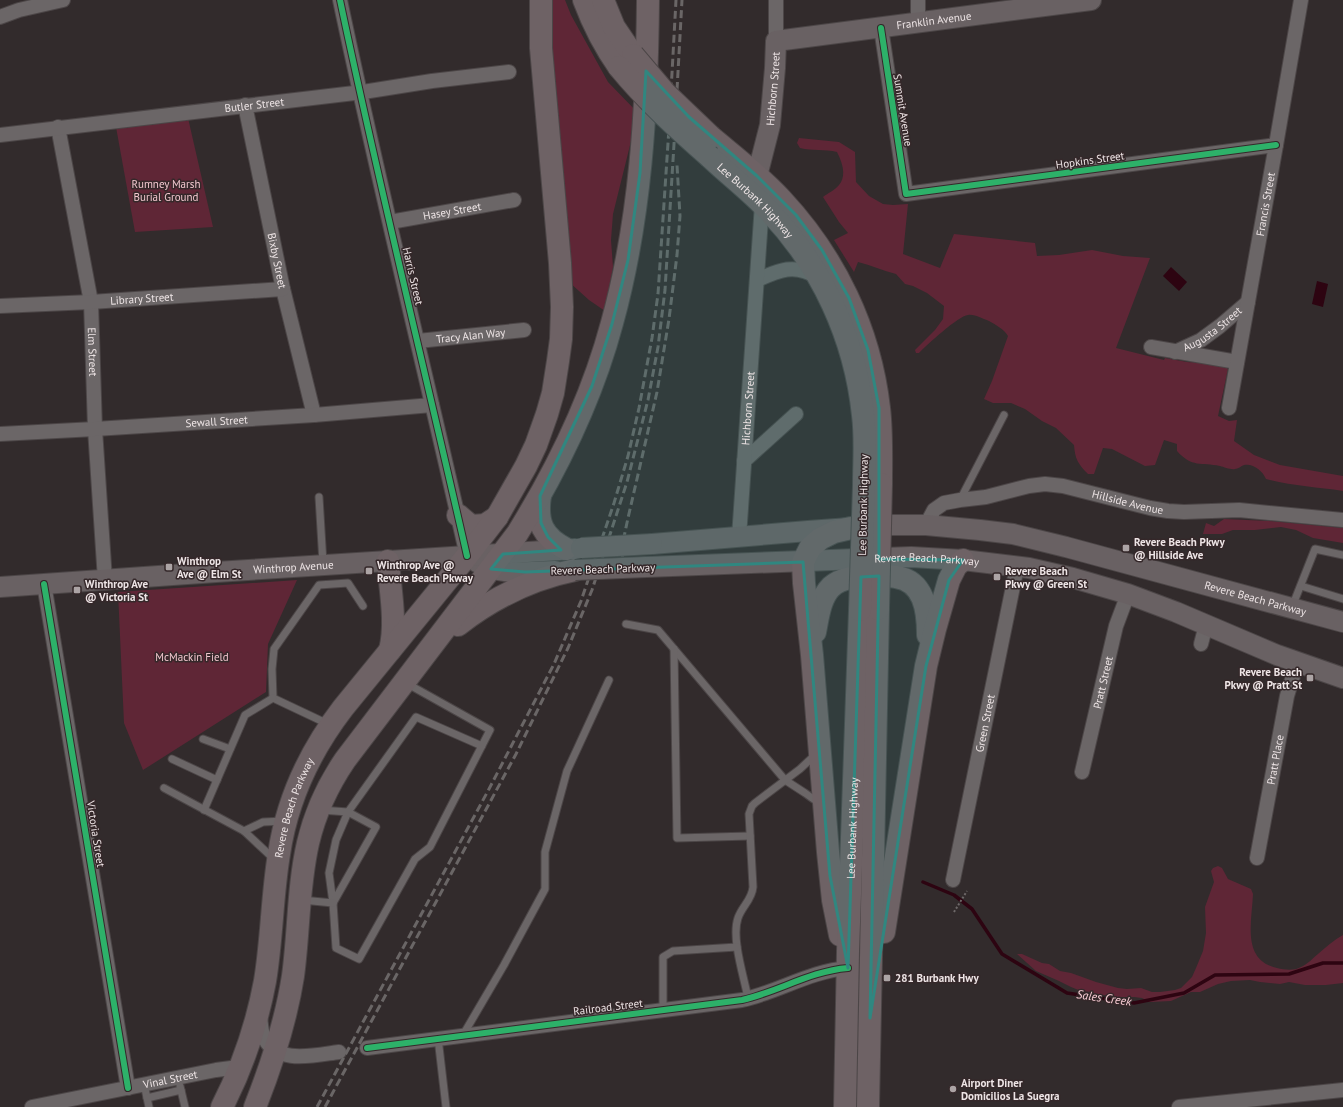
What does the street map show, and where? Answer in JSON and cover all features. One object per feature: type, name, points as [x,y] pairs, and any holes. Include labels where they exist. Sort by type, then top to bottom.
[{"type":"highway","points":[[467,556],[497,517],[526,466],[544,424],[555,383],[561,338],[561,286],[541,48],[540,0]]},
{"type":"highway","name":"Lee Burbank Highway","points":[[584,0],[598,34],[626,61]]},
{"type":"highway","name":"Lee Burbank Highway","points":[[603,0],[626,61],[646,98],[681,132],[710,147],[757,176],[785,203],[809,232],[834,269],[853,309],[868,350],[876,388],[880,427],[872,484],[869,609],[870,1018],[868,1107]]},
{"type":"highway","points":[[497,561],[517,534],[540,496],[565,448],[592,386],[612,324],[628,260],[641,166],[648,0]]},
{"type":"highway","name":"Lee Burbank Highway","points":[[710,147],[794,241],[820,278],[834,306],[844,332],[858,380],[872,484]]},
{"type":"highway","points":[[540,496],[539,514],[543,530],[551,540],[574,549]]},
{"type":"highway","points":[[458,515],[471,526],[484,525],[497,517]]},
{"type":"highway","points":[[848,968],[839,933],[833,900],[803,562],[810,548],[820,539],[834,532],[851,528]]},
{"type":"highway","name":"Revere Beach Parkway","points":[[222,1107],[249,1041],[259,1007],[267,966],[278,862],[286,821],[302,777],[314,752],[330,725],[467,556]]},
{"type":"highway","points":[[870,1018],[926,666],[949,580],[953,570],[963,560]]},
{"type":"highway","points":[[388,561],[393,627],[390,650]]},
{"type":"highway","name":"Revere Beach Parkway","points":[[255,1107],[276,1050],[286,1010],[293,977],[307,851],[319,810],[337,772],[497,561]]},
{"type":"highway","points":[[430,650],[468,618],[496,598],[535,581],[575,570]]},
{"type":"highway","points":[[812,654],[819,610],[823,599],[831,587],[838,582],[849,578],[895,576],[915,585],[919,589],[924,599],[928,630],[926,666]]},
{"type":"highway","name":"Lee Burbank Highway","points":[[845,1107],[848,968],[869,609]]},
{"type":"highway","points":[[330,725],[341,716],[352,716],[358,721],[361,728],[359,742]]},
{"type":"main road","name":"Franklin Avenue","points":[[776,42],[918,23],[1053,2],[1092,0]]},
{"type":"main road","name":"Hichborn Street","points":[[757,176],[770,125],[776,42]]},
{"type":"main road","name":"Revere Beach Parkway","points":[[467,556],[479,564],[574,549],[892,525],[926,525],[980,530],[1034,539],[1343,622]]},
{"type":"main road","name":"Winthrop Avenue","points":[[0,588],[106,580],[338,572],[388,561],[467,556]]},
{"type":"main road","name":"Revere Beach Parkway","points":[[497,561],[511,572],[911,557],[963,560],[1017,567],[1073,578],[1128,594],[1256,647],[1297,663],[1343,678]]},
{"type":"street","points":[[0,18],[19,10],[63,0]]},
{"type":"street","name":"Harris Street","points":[[340,0],[467,556]]},
{"type":"street","name":"Hichborn Street","points":[[776,0],[776,42]]},
{"type":"street","points":[[918,0],[918,23]]},
{"type":"street","name":"Francis Street","points":[[1229,408],[1301,0]]},
{"type":"street","name":"Summit Avenue","points":[[881,28],[906,194]]},
{"type":"street","name":"Butler Street","points":[[0,135],[360,92],[432,81],[509,72]]},
{"type":"street","name":"Bixby Street","points":[[245,106],[283,289],[314,415]]},
{"type":"street","name":"Elm Street","points":[[58,127],[91,302],[95,430],[106,580]]},
{"type":"street","name":"Hopkins Street","points":[[906,194],[1276,145]]},
{"type":"street","name":"Hasey Street","points":[[390,222],[514,200]]},
{"type":"street","name":"Hichborn Street","points":[[739,537],[758,280],[762,204]]},
{"type":"street","points":[[758,280],[778,271],[792,268],[806,271],[820,278]]},
{"type":"street","name":"Library Street","points":[[0,306],[91,302],[283,289]]},
{"type":"street","name":"Augusta Street","points":[[1175,352],[1201,340],[1248,302]]},
{"type":"street","name":"Tracy Alan Way","points":[[418,341],[524,330]]},
{"type":"street","name":"Augusta Street","points":[[1152,348],[1237,362]]},
{"type":"street","name":"Sewall Street","points":[[0,434],[95,430],[314,415],[432,405]]},
{"type":"street","points":[[744,461],[796,414]]},
{"type":"street","name":"Hillside Avenue","points":[[926,525],[936,508],[944,504],[960,500],[993,496],[1029,486],[1051,484],[1168,511],[1184,512],[1239,510],[1343,520]]},
{"type":"street","name":"Green Street","points":[[953,880],[1017,567]]},
{"type":"street","name":"Victoria Street","points":[[44,584],[128,1088]]},
{"type":"street","name":"Pratt Street","points":[[1082,772],[1116,626],[1128,594]]},
{"type":"street","points":[[1201,644],[1206,625]]},
{"type":"street","name":"Pratt Place","points":[[1257,858],[1287,696],[1297,663]]},
{"type":"street","name":"Railroad Street","points":[[367,1048],[748,998],[761,995],[814,974],[835,969],[848,968]]},
{"type":"street","points":[[259,1007],[262,1034],[267,1042],[276,1050],[285,1055],[295,1057],[339,1052]]},
{"type":"street","name":"Vinal Street","points":[[32,1107],[73,1103],[128,1088],[146,1091],[180,1084],[216,1070],[239,1067]]},
{"type":"street","points":[[1182,1107],[1343,1090]]},
{"type":"lane","points":[[960,500],[1004,415]]},
{"type":"lane","points":[[319,497],[338,572],[363,606]]},
{"type":"lane","points":[[1292,608],[1315,549],[1343,555]]},
{"type":"lane","points":[[273,698],[272,669],[274,649],[319,585],[338,572]]},
{"type":"lane","points":[[1301,586],[1343,599]]},
{"type":"lane","points":[[626,624],[658,630],[785,780],[810,796],[824,808]]},
{"type":"lane","points":[[674,649],[677,838],[750,836]]},
{"type":"lane","points":[[463,1035],[504,965],[545,889],[544,852],[567,771],[609,680]]},
{"type":"lane","points":[[405,683],[490,730],[482,746],[430,847],[415,859],[359,959],[336,948],[329,873],[338,832],[348,812],[416,717],[482,746]]},
{"type":"lane","points":[[273,698],[330,725]]},
{"type":"lane","points":[[204,810],[245,715],[273,698]]},
{"type":"lane","points":[[203,739],[230,749]]},
{"type":"lane","points":[[748,998],[737,947],[736,931],[738,917],[751,896],[754,887],[749,814],[752,806],[805,765],[819,749]]},
{"type":"lane","points":[[172,759],[217,780]]},
{"type":"lane","points":[[164,788],[244,831],[278,862]]},
{"type":"lane","points":[[319,810],[348,812],[376,827],[333,903]]},
{"type":"lane","points":[[244,831],[266,821],[286,821]]},
{"type":"lane","points":[[301,900],[333,903]]},
{"type":"lane","points":[[663,1010],[662,957],[673,951],[737,947]]},
{"type":"lane","points":[[438,1038],[446,1107]]},
{"type":"lane","points":[[180,1084],[185,1107]]},
{"type":"lane","points":[[146,1091],[149,1107]]},
{"type":"path","points":[[954,912],[968,891]]},
{"type":"highlighted area","points":[[646,71],[689,117],[757,176],[796,215],[822,250],[849,298],[868,350],[879,408],[879,559],[963,560],[949,580],[926,666],[870,1018],[879,576],[861,577],[848,968],[830,876],[803,562],[525,572],[491,569],[503,554],[561,550],[548,537],[541,523],[540,496],[592,386],[612,324],[628,260],[640,173]]},
{"type":"green space","points":[[551,0],[565,0],[571,15],[608,82],[638,113],[613,214],[611,240],[613,267],[605,311],[589,300],[569,282],[549,31]]},
{"type":"green space","name":"Rumney Marsh Burial Ground","points":[[188,118],[213,227],[135,232],[116,127]]},
{"type":"green space","points":[[799,138],[839,142],[855,152],[856,182],[869,196],[883,204],[908,204],[903,254],[940,268],[954,234],[1035,243],[1037,256],[1059,255],[1092,250],[1123,256],[1150,258],[1116,348],[1164,360],[1165,358],[1187,362],[1209,362],[1225,366],[1228,369],[1218,416],[1229,421],[1237,420],[1234,441],[1254,455],[1280,465],[1343,476],[1343,491],[1294,485],[1266,479],[1260,471],[1251,465],[1244,465],[1237,469],[1230,469],[1192,462],[1187,460],[1177,451],[1177,444],[1164,440],[1155,465],[1145,466],[1112,449],[1103,448],[1094,474],[1088,474],[1078,461],[1075,454],[1074,445],[1056,428],[1042,421],[1025,409],[1011,403],[993,403],[984,399],[1008,336],[1000,327],[979,317],[968,315],[950,325],[919,353],[916,353],[915,350],[935,330],[943,319],[944,306],[927,293],[905,284],[896,274],[858,262],[854,272],[834,240],[848,233],[823,197],[839,185],[843,177],[841,160],[837,152],[800,148],[797,143]]},
{"type":"green space","points":[[1224,519],[1269,521],[1343,528],[1343,543],[1313,538],[1296,530],[1281,527],[1255,530],[1233,530],[1222,534],[1203,534],[1206,523],[1214,526]]},
{"type":"green space","name":"McMackin Field","points":[[297,580],[268,644],[266,692],[143,770],[124,723],[118,592]]},
{"type":"green space","points":[[1218,866],[1222,868],[1228,879],[1251,889],[1253,894],[1251,938],[1253,948],[1258,957],[1266,964],[1277,968],[1292,970],[1306,964],[1343,935],[1343,983],[1305,985],[1289,982],[1280,984],[1250,980],[1231,981],[1218,984],[1200,992],[1191,992],[1171,1001],[1150,1002],[1142,998],[1116,997],[1081,991],[1036,971],[1017,954],[1022,954],[1042,963],[1049,964],[1060,971],[1118,988],[1141,988],[1152,992],[1160,992],[1181,988],[1192,977],[1203,951],[1206,933],[1205,907],[1214,882],[1211,871],[1213,868]]},
{"type":"shaded area","points":[[1171,267],[1187,282],[1179,291],[1163,276]]},
{"type":"shaded area","points":[[1317,281],[1328,284],[1323,307],[1312,304]]},
{"type":"waterway","name":"Sales Creek","points":[[923,882],[954,895],[972,909],[1002,954],[1067,993],[1134,1003],[1184,993],[1215,975],[1289,974],[1323,963],[1343,963]]},
{"type":"railway","points":[[317,1107],[489,789],[554,664],[581,601],[614,503],[628,456],[639,408],[652,338],[658,294],[676,0]]},
{"type":"railway","points":[[677,90],[682,0]]},
{"type":"railway","points":[[325,1107],[516,754],[568,648],[592,590],[627,482],[648,400],[658,347],[665,290],[675,128]]},
{"type":"railway","points":[[621,576],[624,537],[657,392],[669,319],[680,216],[677,165]]},
{"type":"cycle path","points":[[340,0],[386,209],[467,556]]},
{"type":"cycle path","points":[[881,28],[906,194],[1276,145]]},
{"type":"cycle path","points":[[44,584],[128,1088]]},
{"type":"cycle path","points":[[367,1048],[742,1000],[820,973],[848,968]]},
{"type":"place","name":"Revere Beach Pkwy @ Hillside Ave","points":[[1126,548]]},
{"type":"place","name":"Winthrop Ave @ Elm St","points":[[169,567]]},
{"type":"place","name":"Winthrop Ave @ Revere Beach Pkway","points":[[369,571]]},
{"type":"place","name":"Revere Beach Pkwy @ Green St","points":[[997,577]]},
{"type":"place","name":"Winthrop Ave @ Victoria St","points":[[77,590]]},
{"type":"place","name":"Revere Beach Pkwy @ Pratt St","points":[[1310,678]]},
{"type":"place","name":"281 Burbank Hwy","points":[[887,978]]},
{"type":"place","name":"Airport Diner Domicilios La Suegra","points":[[953,1089]]}]
